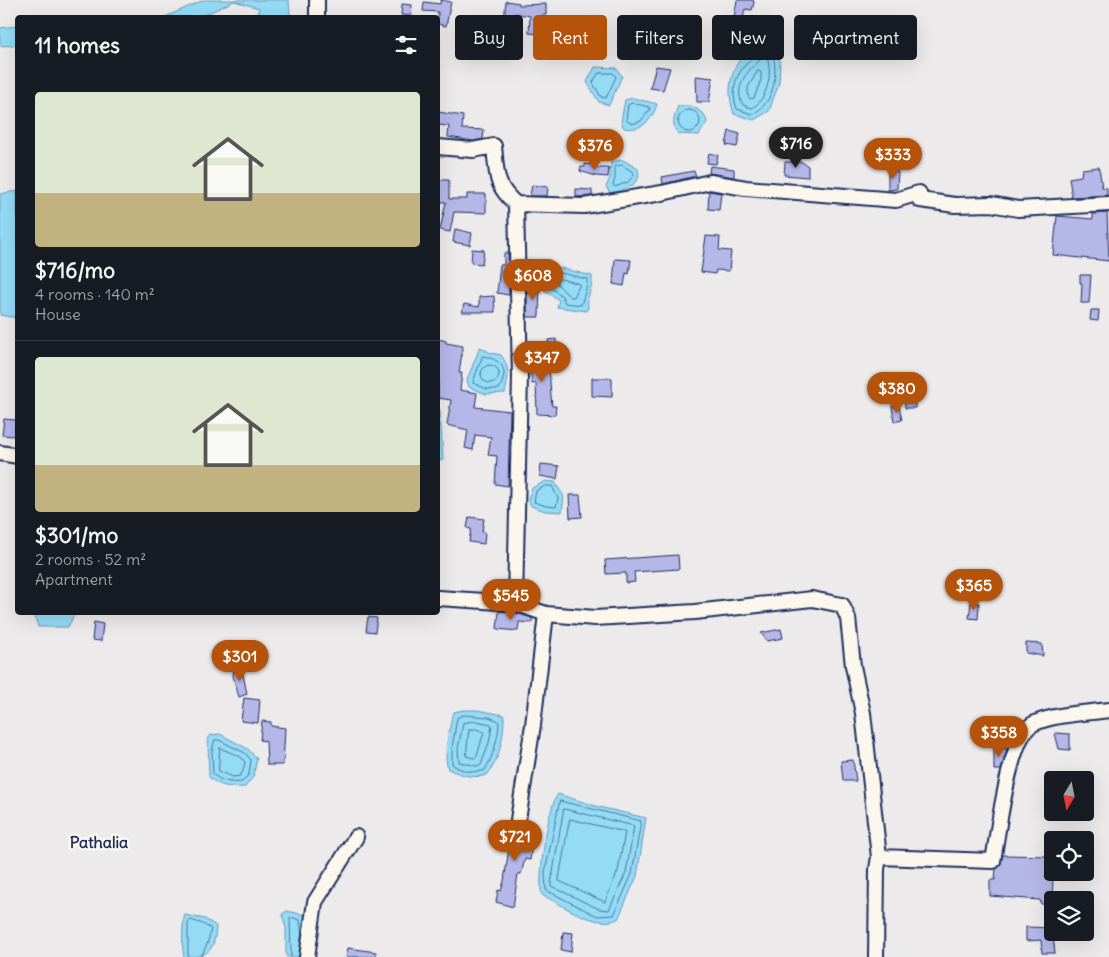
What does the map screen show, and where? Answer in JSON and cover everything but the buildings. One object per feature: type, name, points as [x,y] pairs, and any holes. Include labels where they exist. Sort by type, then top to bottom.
[{"type":"street","points":[[316,15],[317,0]]},
{"type":"street","points":[[440,147],[473,150],[494,146],[498,183],[503,193],[516,204],[584,206],[662,193],[710,182],[746,188],[896,200],[920,193],[920,200],[955,205],[990,204],[1018,209],[1109,204]]},
{"type":"street","points":[[516,204],[520,376],[516,603]]},
{"type":"street","points":[[0,453],[15,456]]},
{"type":"street","points":[[440,598],[516,603],[546,614],[595,618],[695,612],[812,599],[842,605],[848,618],[852,666],[862,713],[879,857],[876,869],[876,957]]},
{"type":"street","points":[[518,820],[533,725],[546,614]]},
{"type":"street","points":[[879,857],[993,861],[1012,760],[1024,731],[1032,724],[1045,720],[1109,710]]},
{"type":"street","points":[[307,957],[315,902],[356,837]]},
{"type":"water","points":[[204,0],[289,0],[290,15],[258,15],[259,8],[234,1],[204,15],[170,15]]},
{"type":"water","points":[[15,26],[15,45],[0,46],[0,28]]},
{"type":"water","points":[[739,61],[780,61],[779,83],[769,111],[754,120],[734,114],[730,87],[735,67]]},
{"type":"water","points":[[595,67],[616,68],[622,76],[609,105],[599,102],[587,82]]},
{"type":"water","points":[[633,98],[657,104],[645,124],[636,128],[624,128],[621,121],[625,100]]},
{"type":"water","points":[[678,106],[692,106],[704,114],[707,122],[699,135],[678,134],[674,124],[674,117]]},
{"type":"water","points":[[623,160],[638,169],[639,177],[632,186],[611,194],[606,187],[610,178],[611,162]]},
{"type":"water","points":[[15,191],[15,318],[0,315],[0,194]]},
{"type":"water","points":[[561,268],[592,276],[592,285],[586,311],[557,307],[559,300],[541,288],[544,271]]},
{"type":"water","points":[[480,347],[491,353],[501,355],[504,360],[508,374],[505,393],[486,394],[469,387],[467,380]]},
{"type":"water","points":[[440,410],[443,460],[440,461]]},
{"type":"water","points":[[546,481],[555,482],[564,497],[562,512],[545,511],[531,506],[528,499],[532,488]]},
{"type":"water","points":[[35,615],[74,615],[68,627],[38,627]]},
{"type":"water","points":[[477,710],[504,715],[498,755],[487,775],[468,776],[448,769],[446,750],[452,716],[454,712]]},
{"type":"water","points":[[220,734],[248,749],[257,759],[253,777],[245,787],[226,786],[217,783],[209,777],[208,739],[211,735]]},
{"type":"water","points":[[558,794],[599,807],[646,818],[637,876],[618,919],[599,921],[589,918],[569,910],[542,895],[541,875],[544,843],[554,801]]},
{"type":"water","points":[[287,911],[305,915],[307,938],[303,957],[287,957],[286,955],[286,928],[282,914]]},
{"type":"water","points":[[185,915],[205,919],[216,926],[212,947],[204,954],[184,957],[183,923]]},
{"type":"district","name":"Pathalia","points":[[99,842]]}]
